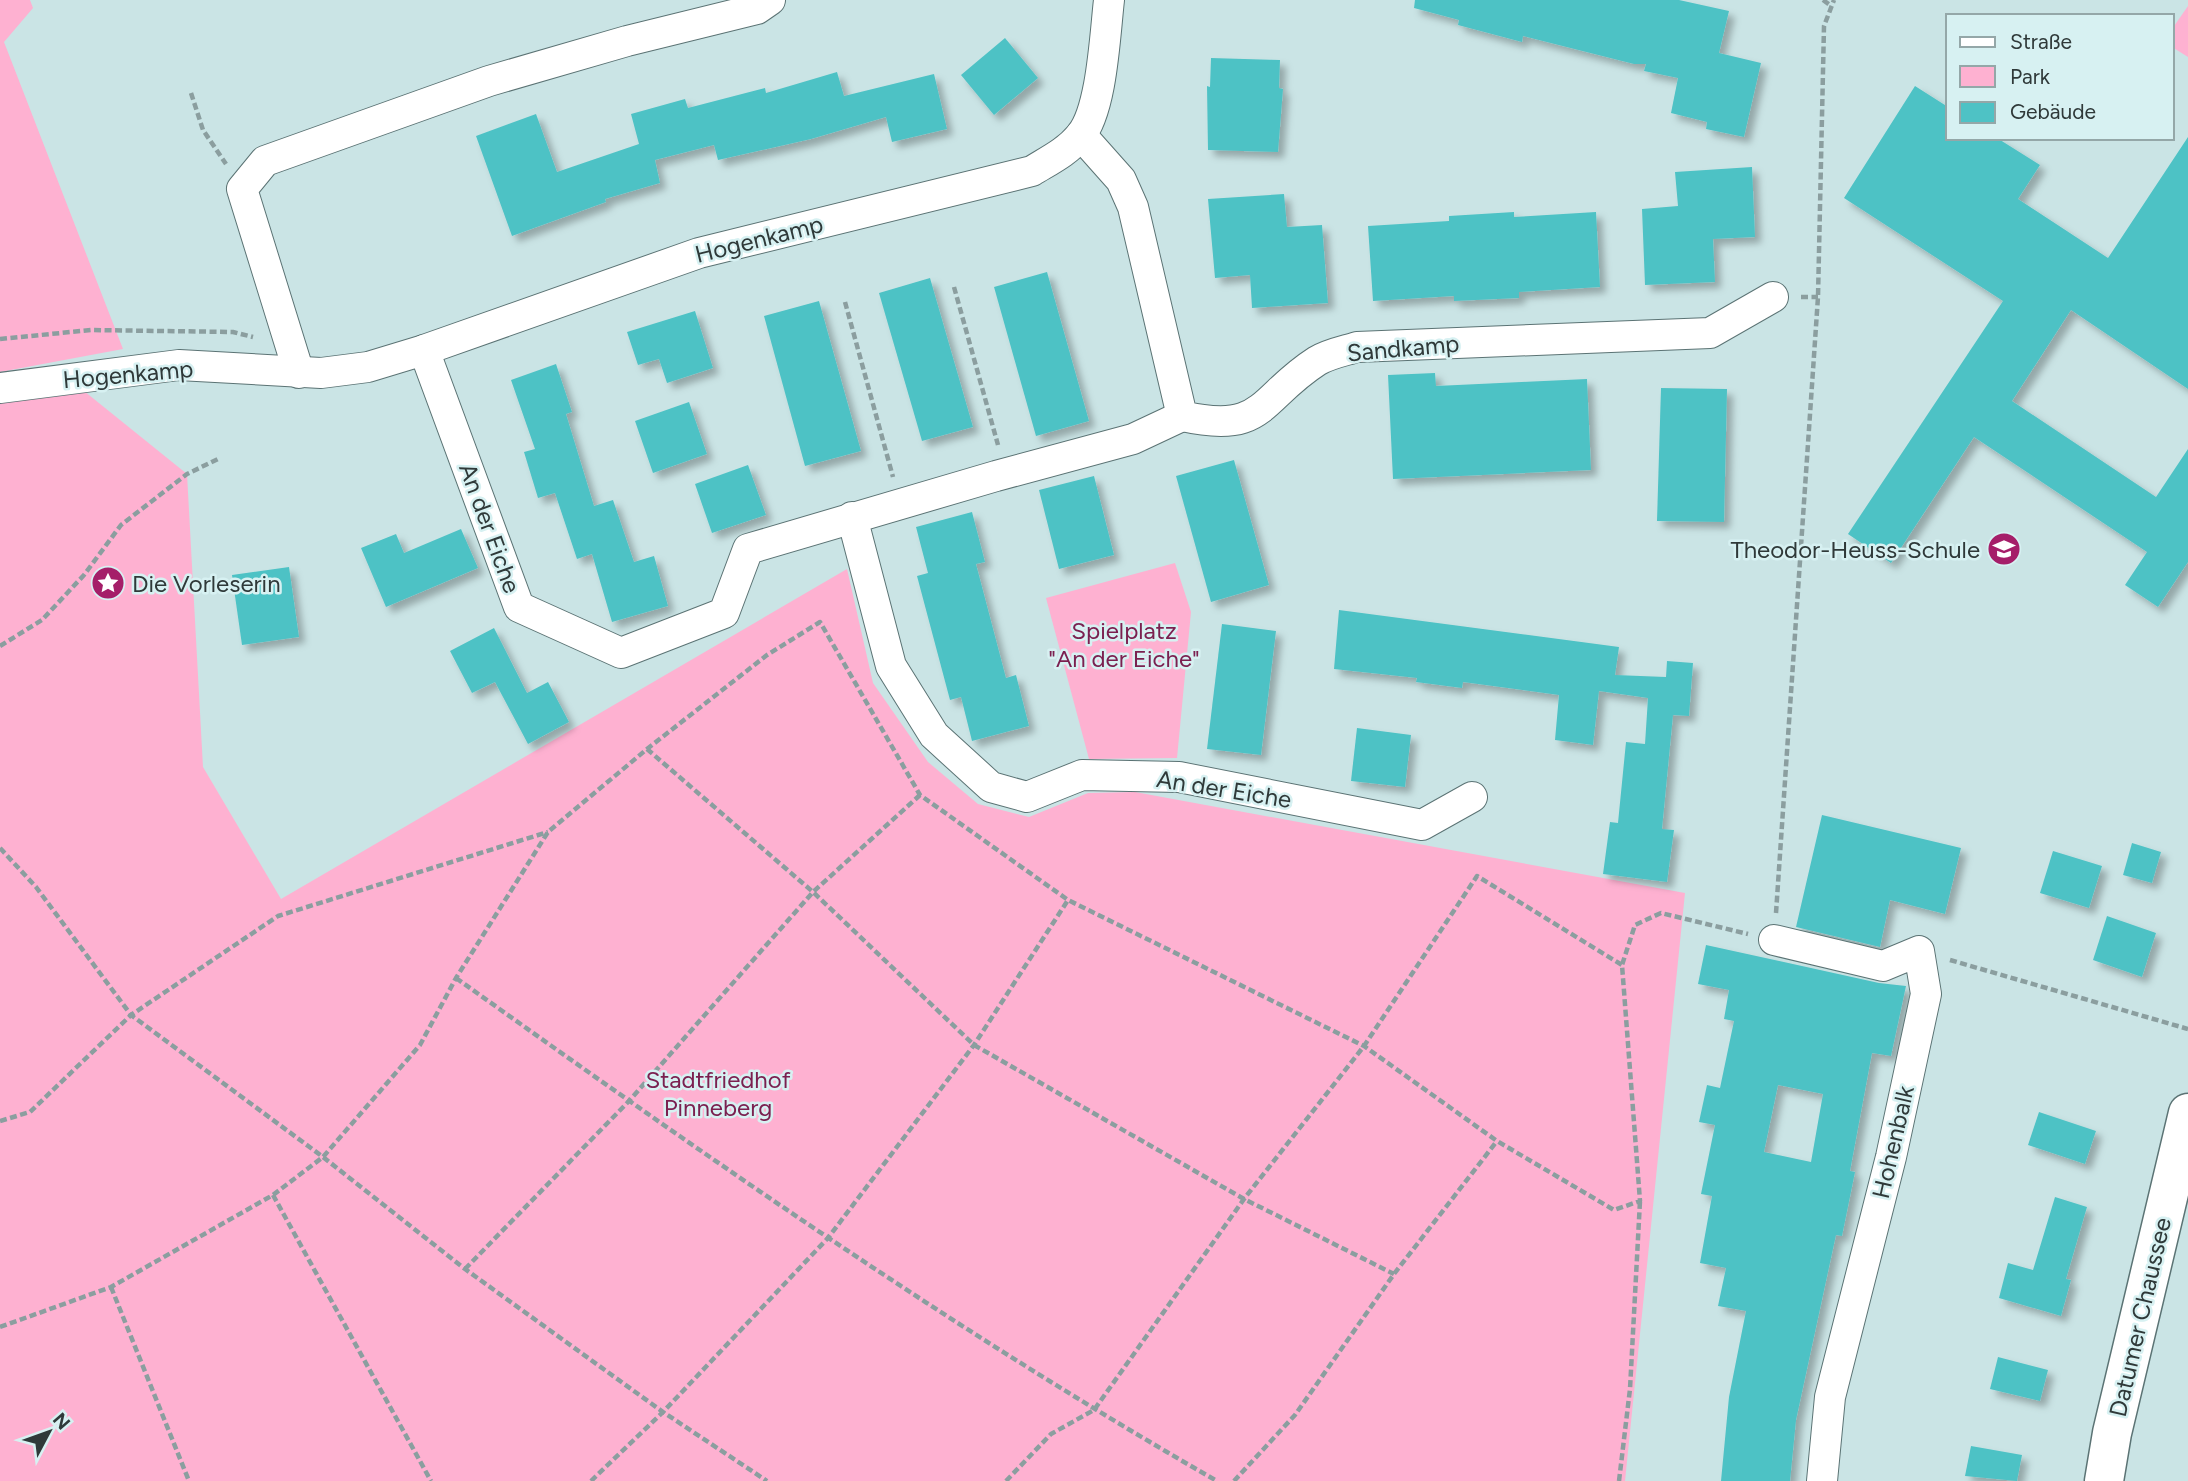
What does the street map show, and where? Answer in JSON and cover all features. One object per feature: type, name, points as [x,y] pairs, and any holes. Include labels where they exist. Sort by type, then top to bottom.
[{"type":"street","points":[[295,360],[242,189],[265,161],[489,81],[627,41],[757,9],[770,0]]},
{"type":"street","name":"Hogenkamp","points":[[0,388],[179,365],[295,360],[368,367],[424,350],[699,253],[1032,171],[1058,155],[1081,135],[1094,105],[1109,0]]},
{"type":"street","points":[[1081,135],[1121,180],[1133,207],[1182,416]]},
{"type":"street","name":"Sandkamp","points":[[1182,416],[1217,424],[1242,419],[1269,404],[1288,382],[1319,359],[1357,347],[1710,333],[1773,297]]},
{"type":"street","name":"An der Eiche","points":[[424,350],[519,607],[621,653],[724,613],[748,549],[900,503],[1133,439],[1182,416]]},
{"type":"street","name":"An der Eiche","points":[[852,517],[891,666],[934,735],[991,787],[1027,797],[1082,775],[1180,778],[1422,825],[1472,797]]},
{"type":"street","points":[[1774,940],[1883,966],[1919,951]]},
{"type":"street","name":"Hohenbalk","points":[[1822,1481],[1830,1397],[1891,1157],[1926,994],[1919,951]]},
{"type":"street","name":"Datumer Chaussee","points":[[2104,1481],[2112,1433],[2188,1114]]},
{"type":"path","points":[[1619,1481],[1630,1389],[1640,1201],[1622,965],[1635,925],[1661,913],[1774,940],[1818,297],[1824,26],[1832,2],[1823,0]]},
{"type":"path","points":[[191,93],[203,130],[242,189]]},
{"type":"path","points":[[954,287],[1006,473]]},
{"type":"path","points":[[845,302],[900,503]]},
{"type":"path","points":[[0,339],[91,330],[233,332],[295,360]]},
{"type":"path","points":[[0,646],[42,620],[84,575],[121,526],[187,474],[218,459]]},
{"type":"path","points":[[0,1326],[111,1287],[274,1195],[323,1157],[419,1045],[456,978],[548,832],[647,749],[767,655],[820,622],[920,794],[1068,900],[1364,1046],[1497,1141],[1614,1210],[1640,1201]]},
{"type":"path","points":[[647,749],[813,892],[974,1045],[1244,1199],[1394,1274]]},
{"type":"path","points":[[465,1269],[629,1101],[813,892],[920,794]]},
{"type":"path","points":[[0,1121],[30,1112],[131,1015],[278,916],[548,832]]},
{"type":"path","points":[[0,848],[36,887],[131,1015],[323,1157],[465,1269],[663,1412],[767,1481]]},
{"type":"path","points":[[1006,1481],[1051,1434],[1094,1410],[1244,1199],[1364,1046],[1477,876],[1622,965]]},
{"type":"path","points":[[591,1481],[663,1412],[828,1238],[974,1045],[1068,900]]},
{"type":"path","points":[[1919,951],[2188,1029]]},
{"type":"path","points":[[456,978],[828,1238],[1094,1410],[1217,1481]]},
{"type":"path","points":[[1234,1481],[1295,1415],[1394,1274],[1497,1141]]},
{"type":"path","points":[[274,1195],[431,1481]]},
{"type":"path","points":[[111,1287],[189,1481]]},
{"type":"green space","points":[[0,0],[30,0],[33,8],[4,42],[123,349],[0,372]]},
{"type":"green space","points":[[2188,6],[2188,57],[2174,48],[2174,26]]},
{"type":"green space","name":"Stadtfriedhof Pinneberg","points":[[84,391],[187,474],[203,767],[281,899],[847,569],[873,683],[928,762],[978,804],[1029,817],[1088,793],[1135,792],[1685,893],[1625,1481],[0,1481],[0,403]]},
{"type":"green space","name":"Spielplatz \"An der Eiche\"","points":[[1175,563],[1191,612],[1177,758],[1089,759],[1046,598]]},
{"type":"building","points":[[1415,0],[1679,0],[1729,11],[1719,53],[1761,63],[1744,137],[1706,129],[1707,122],[1671,113],[1678,78],[1644,71],[1646,64],[1634,64],[1523,36],[1522,42],[1458,25],[1459,20],[1414,8]]},
{"type":"building","points":[[1005,38],[1038,78],[994,115],[961,75]]},
{"type":"building","points":[[1211,58],[1280,60],[1279,88],[1283,89],[1278,152],[1208,150],[1207,86],[1210,87]]},
{"type":"building","points":[[837,72],[844,96],[934,74],[947,129],[892,142],[886,117],[811,139],[718,160],[714,145],[655,160],[660,183],[605,199],[606,202],[512,236],[476,136],[536,114],[557,172],[639,144],[631,114],[685,99],[688,108],[765,88],[766,93]]},
{"type":"building","points":[[1915,86],[1946,106],[1946,140],[2000,140],[2040,165],[2018,199],[2108,258],[2188,137],[2188,389],[2071,310],[2012,401],[2156,497],[2188,449],[2188,562],[2158,607],[2125,585],[2147,552],[1974,437],[1891,563],[1848,534],[2003,301],[1844,198]]},
{"type":"building","points":[[1752,167],[1755,237],[1713,239],[1715,282],[1645,285],[1642,209],[1678,206],[1675,172]]},
{"type":"building","points":[[1284,194],[1287,227],[1322,225],[1328,303],[1252,308],[1250,275],[1215,278],[1208,199]]},
{"type":"building","points":[[1514,212],[1514,217],[1596,212],[1600,287],[1519,292],[1519,298],[1454,301],[1454,296],[1373,301],[1368,226],[1449,221],[1449,216]]},
{"type":"building","points":[[1047,272],[1089,421],[1036,436],[994,287]]},
{"type":"building","points":[[930,278],[973,427],[922,441],[879,293]]},
{"type":"building","points":[[819,301],[861,451],[805,466],[764,316]]},
{"type":"building","points":[[695,311],[713,368],[667,383],[659,359],[638,365],[627,332]]},
{"type":"building","points":[[556,364],[572,412],[566,414],[594,506],[613,500],[634,562],[654,556],[668,606],[612,622],[592,554],[577,559],[555,493],[538,498],[524,452],[535,449],[511,380]]},
{"type":"building","points":[[1435,373],[1436,386],[1587,379],[1591,470],[1393,479],[1388,375]]},
{"type":"building","points":[[1661,388],[1727,389],[1724,522],[1657,521]]},
{"type":"building","points":[[689,402],[707,454],[653,473],[635,421]]},
{"type":"building","points":[[1234,460],[1269,585],[1211,602],[1176,476]]},
{"type":"building","points":[[748,465],[766,515],[712,533],[695,484]]},
{"type":"building","points":[[1094,476],[1114,555],[1059,569],[1039,490]]},
{"type":"building","points":[[972,512],[985,562],[976,564],[1006,678],[1016,675],[1029,726],[972,741],[961,697],[950,700],[917,576],[928,573],[916,527]]},
{"type":"building","points":[[461,529],[478,568],[386,607],[361,548],[396,534],[404,553]]},
{"type":"building","points":[[289,567],[299,637],[242,645],[232,575]]},
{"type":"building","points":[[1339,610],[1619,647],[1615,675],[1666,677],[1667,661],[1693,663],[1689,716],[1673,715],[1662,829],[1674,830],[1667,882],[1603,874],[1610,822],[1618,823],[1626,742],[1645,744],[1648,698],[1599,691],[1593,745],[1555,740],[1559,695],[1463,682],[1462,688],[1416,682],[1417,678],[1334,669]]},
{"type":"building","points":[[1222,624],[1276,631],[1261,755],[1207,749]]},
{"type":"building","points":[[494,628],[527,693],[548,682],[569,722],[528,744],[495,682],[472,693],[450,651]]},
{"type":"building","points":[[1357,728],[1411,735],[1405,787],[1351,781]]},
{"type":"building","points":[[1822,815],[1961,848],[1945,914],[1890,900],[1880,947],[1796,927]]},
{"type":"building","points":[[2132,843],[2161,852],[2152,883],[2123,875]]},
{"type":"building","points":[[2053,851],[2102,866],[2089,908],[2040,893]]},
{"type":"building","points":[[2107,916],[2156,933],[2142,977],[2093,960]]},
{"type":"building","points":[[1706,945],[1879,983],[1906,986],[1891,1056],[1872,1053],[1850,1171],[1855,1172],[1842,1236],[1836,1235],[1796,1420],[1790,1481],[1721,1481],[1729,1397],[1746,1311],[1718,1306],[1726,1268],[1700,1263],[1712,1196],[1701,1194],[1715,1125],[1699,1122],[1707,1085],[1720,1088],[1734,1021],[1724,1019],[1729,990],[1698,984]],"holes":[[[1778,1085],[1823,1094],[1811,1162],[1764,1152]]]},
{"type":"building","points":[[2039,1112],[2096,1131],[2085,1164],[2028,1145]]},
{"type":"building","points":[[2055,1197],[2087,1207],[2066,1279],[2071,1280],[2061,1316],[1999,1298],[2008,1263],[2033,1270]]},
{"type":"building","points":[[1998,1357],[2048,1370],[2040,1401],[1990,1389]]},
{"type":"building","points":[[1971,1446],[2022,1455],[2017,1481],[1965,1476]]},
{"type":"place","name":"Theodor-Heuss-Schule","points":[[2004,549]]},
{"type":"place","name":"Die Vorleserin","points":[[108,583]]}]
